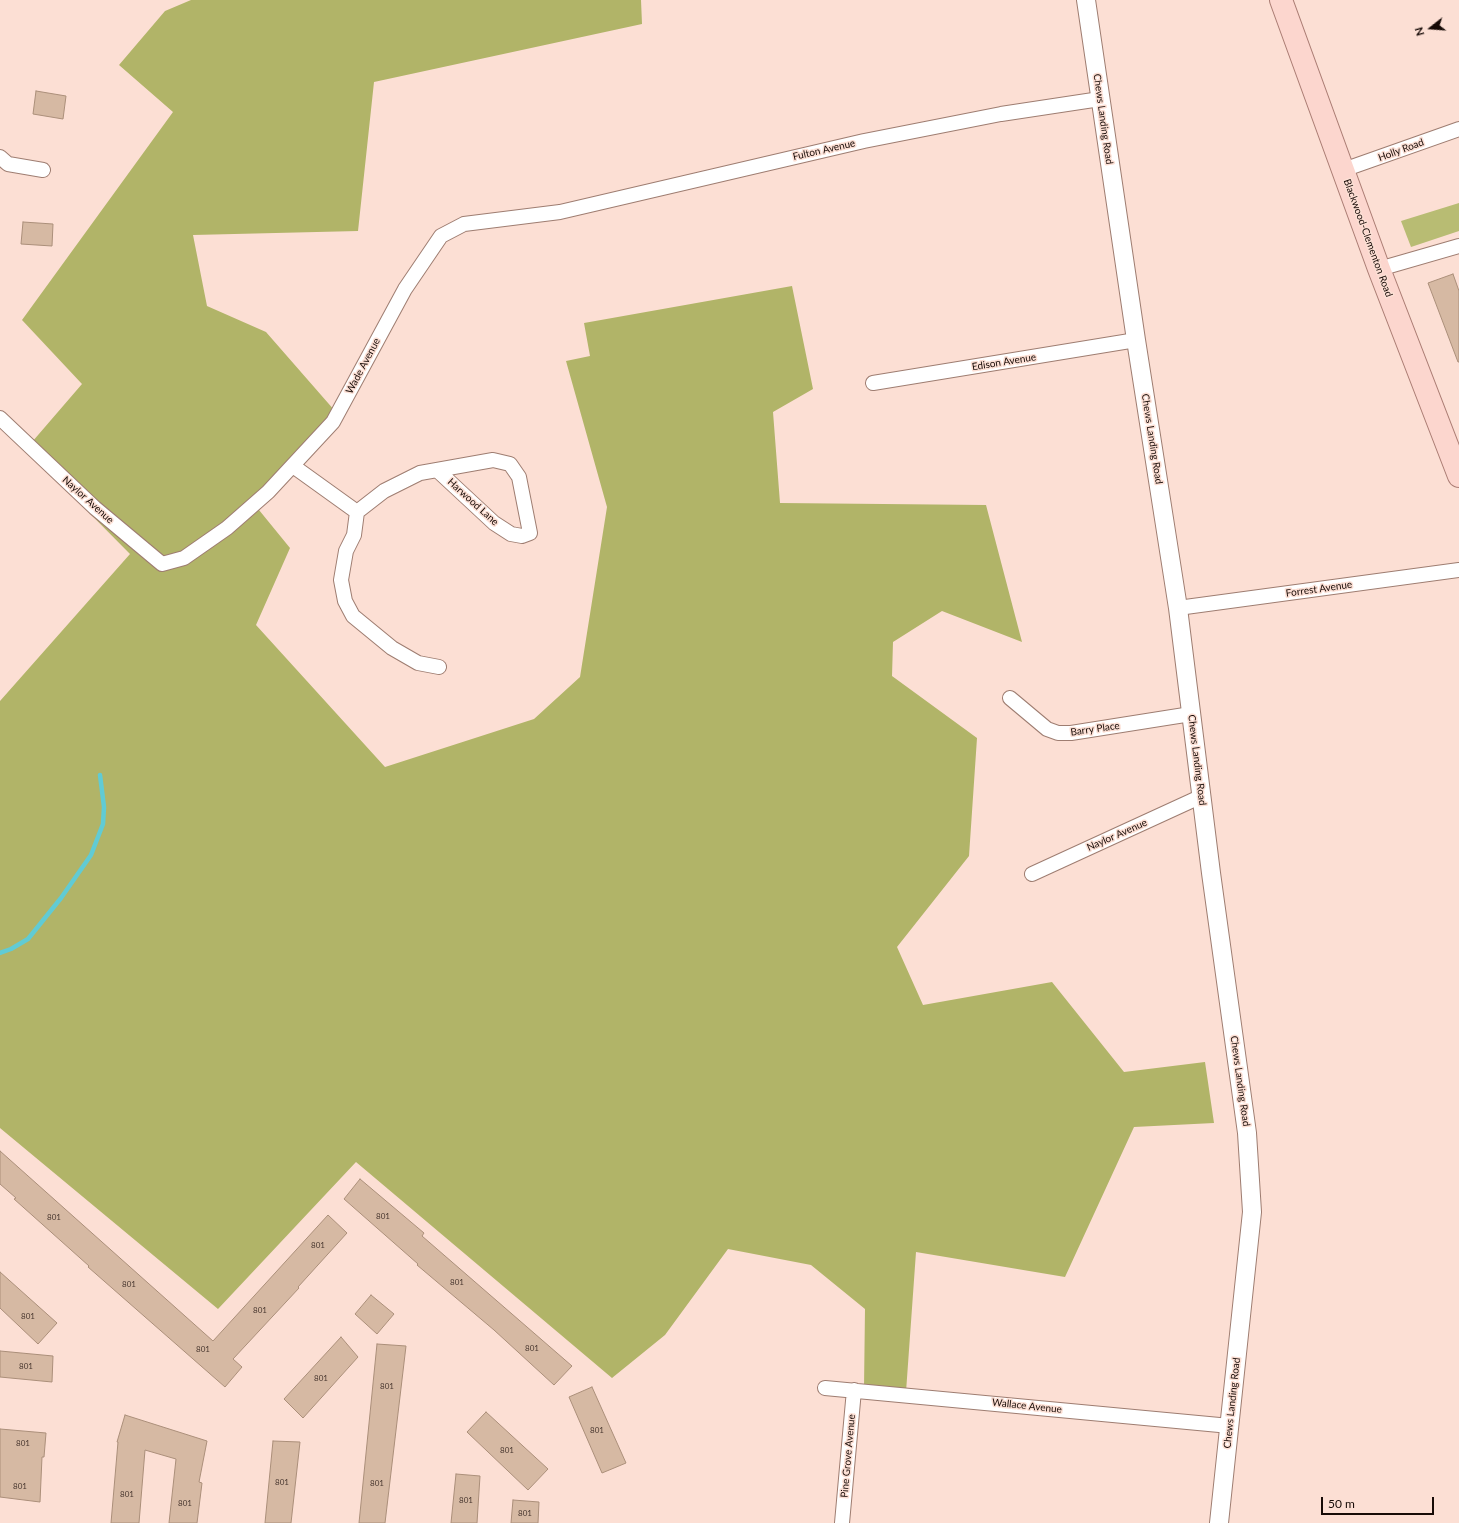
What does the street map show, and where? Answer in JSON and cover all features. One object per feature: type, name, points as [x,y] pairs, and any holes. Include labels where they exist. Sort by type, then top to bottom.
[{"type":"main road","name":"Blackwood-Clementon Road","points":[[1281,0],[1379,269],[1459,476]]},
{"type":"street","name":"Chews Landing Road","points":[[1086,0],[1136,340],[1178,608],[1247,1133],[1252,1212],[1219,1523]]},
{"type":"street","name":"Fulton Avenue","points":[[551,213],[864,141],[1001,114],[1100,99]]},
{"type":"street","name":"Holly Road","points":[[1343,170],[1459,129]]},
{"type":"street","points":[[0,157],[8,164],[43,170]]},
{"type":"street","name":"Wade Avenue","points":[[184,558],[227,528],[268,492],[333,422],[405,289],[441,236],[464,224],[551,213]]},
{"type":"street","points":[[1379,269],[1459,246]]},
{"type":"street","name":"Edison Avenue","points":[[873,383],[1136,340]]},
{"type":"street","name":"Naylor Avenue","points":[[0,418],[96,508],[162,564],[184,558]]},
{"type":"street","name":"Harwood Lane","points":[[357,512],[384,491],[420,473],[493,460],[510,464],[519,477],[530,532],[522,536],[511,534],[494,523],[437,470]]},
{"type":"street","points":[[293,466],[357,512],[354,536],[346,551],[341,580],[345,601],[353,616],[392,648],[418,663],[439,667]]},
{"type":"street","name":"Forrest Avenue","points":[[1178,608],[1459,570]]},
{"type":"street","name":"Barry Place","points":[[1010,698],[1047,729],[1058,733],[1071,733],[1191,714]]},
{"type":"street","name":"Naylor Avenue","points":[[1032,874],[1202,796]]},
{"type":"street","name":"Wallace Avenue","points":[[825,1388],[1230,1426]]},
{"type":"street","name":"Pine Grove Avenue","points":[[842,1523],[854,1390]]},
{"type":"green space","points":[[191,0],[641,0],[642,24],[374,82],[358,231],[193,235],[207,306],[266,332],[335,411],[259,510],[290,548],[256,625],[385,767],[534,719],[580,677],[607,507],[566,361],[590,356],[584,323],[792,286],[813,389],[773,412],[780,503],[986,505],[1022,642],[942,611],[893,642],[892,676],[977,738],[969,856],[897,947],[923,1005],[1052,982],[1124,1072],[1205,1062],[1214,1123],[1134,1127],[1065,1277],[916,1252],[906,1392],[864,1388],[865,1309],[811,1265],[728,1249],[665,1335],[612,1378],[356,1162],[218,1309],[0,1128],[0,701],[130,554],[26,449],[82,384],[22,320],[173,112],[119,65],[165,11]]},
{"type":"green space","points":[[1459,203],[1459,231],[1411,247],[1401,221]]},
{"type":"building","points":[[36,91],[66,96],[63,119],[33,114]]},
{"type":"building","points":[[23,222],[53,224],[52,246],[21,244]]},
{"type":"building","points":[[1453,274],[1459,291],[1459,362],[1428,283]]},
{"type":"building","points":[[0,1151],[213,1341],[328,1215],[347,1233],[298,1287],[299,1288],[233,1359],[242,1367],[225,1387],[88,1267],[89,1266],[14,1199],[16,1198],[0,1184]]},
{"type":"building","points":[[360,1179],[424,1233],[422,1236],[572,1366],[554,1385],[494,1330],[417,1265],[418,1264],[344,1199]]},
{"type":"building","points":[[0,1272],[57,1323],[38,1344],[0,1308]]},
{"type":"building","points":[[371,1295],[394,1314],[377,1334],[355,1314]]},
{"type":"building","points":[[341,1337],[358,1357],[303,1418],[284,1399]]},
{"type":"building","points":[[377,1344],[406,1346],[385,1523],[359,1523]]},
{"type":"building","points":[[0,1351],[53,1356],[52,1382],[0,1377]]},
{"type":"building","points":[[592,1387],[626,1463],[602,1473],[569,1397]]},
{"type":"building","points":[[486,1412],[548,1469],[528,1490],[467,1432]]},
{"type":"building","points":[[125,1415],[207,1441],[199,1482],[202,1483],[197,1523],[169,1523],[176,1459],[145,1450],[139,1523],[111,1523],[117,1442]]},
{"type":"building","points":[[0,1429],[46,1433],[44,1457],[42,1457],[40,1502],[0,1497]]},
{"type":"building","points":[[273,1441],[300,1442],[291,1523],[265,1523]]},
{"type":"building","points":[[456,1474],[480,1476],[477,1523],[451,1523]]},
{"type":"building","points":[[513,1500],[539,1502],[538,1523],[511,1523]]},
{"type":"waterway","points":[[0,953],[11,949],[28,939],[61,898],[91,855],[103,824],[104,807],[100,775]]}]
